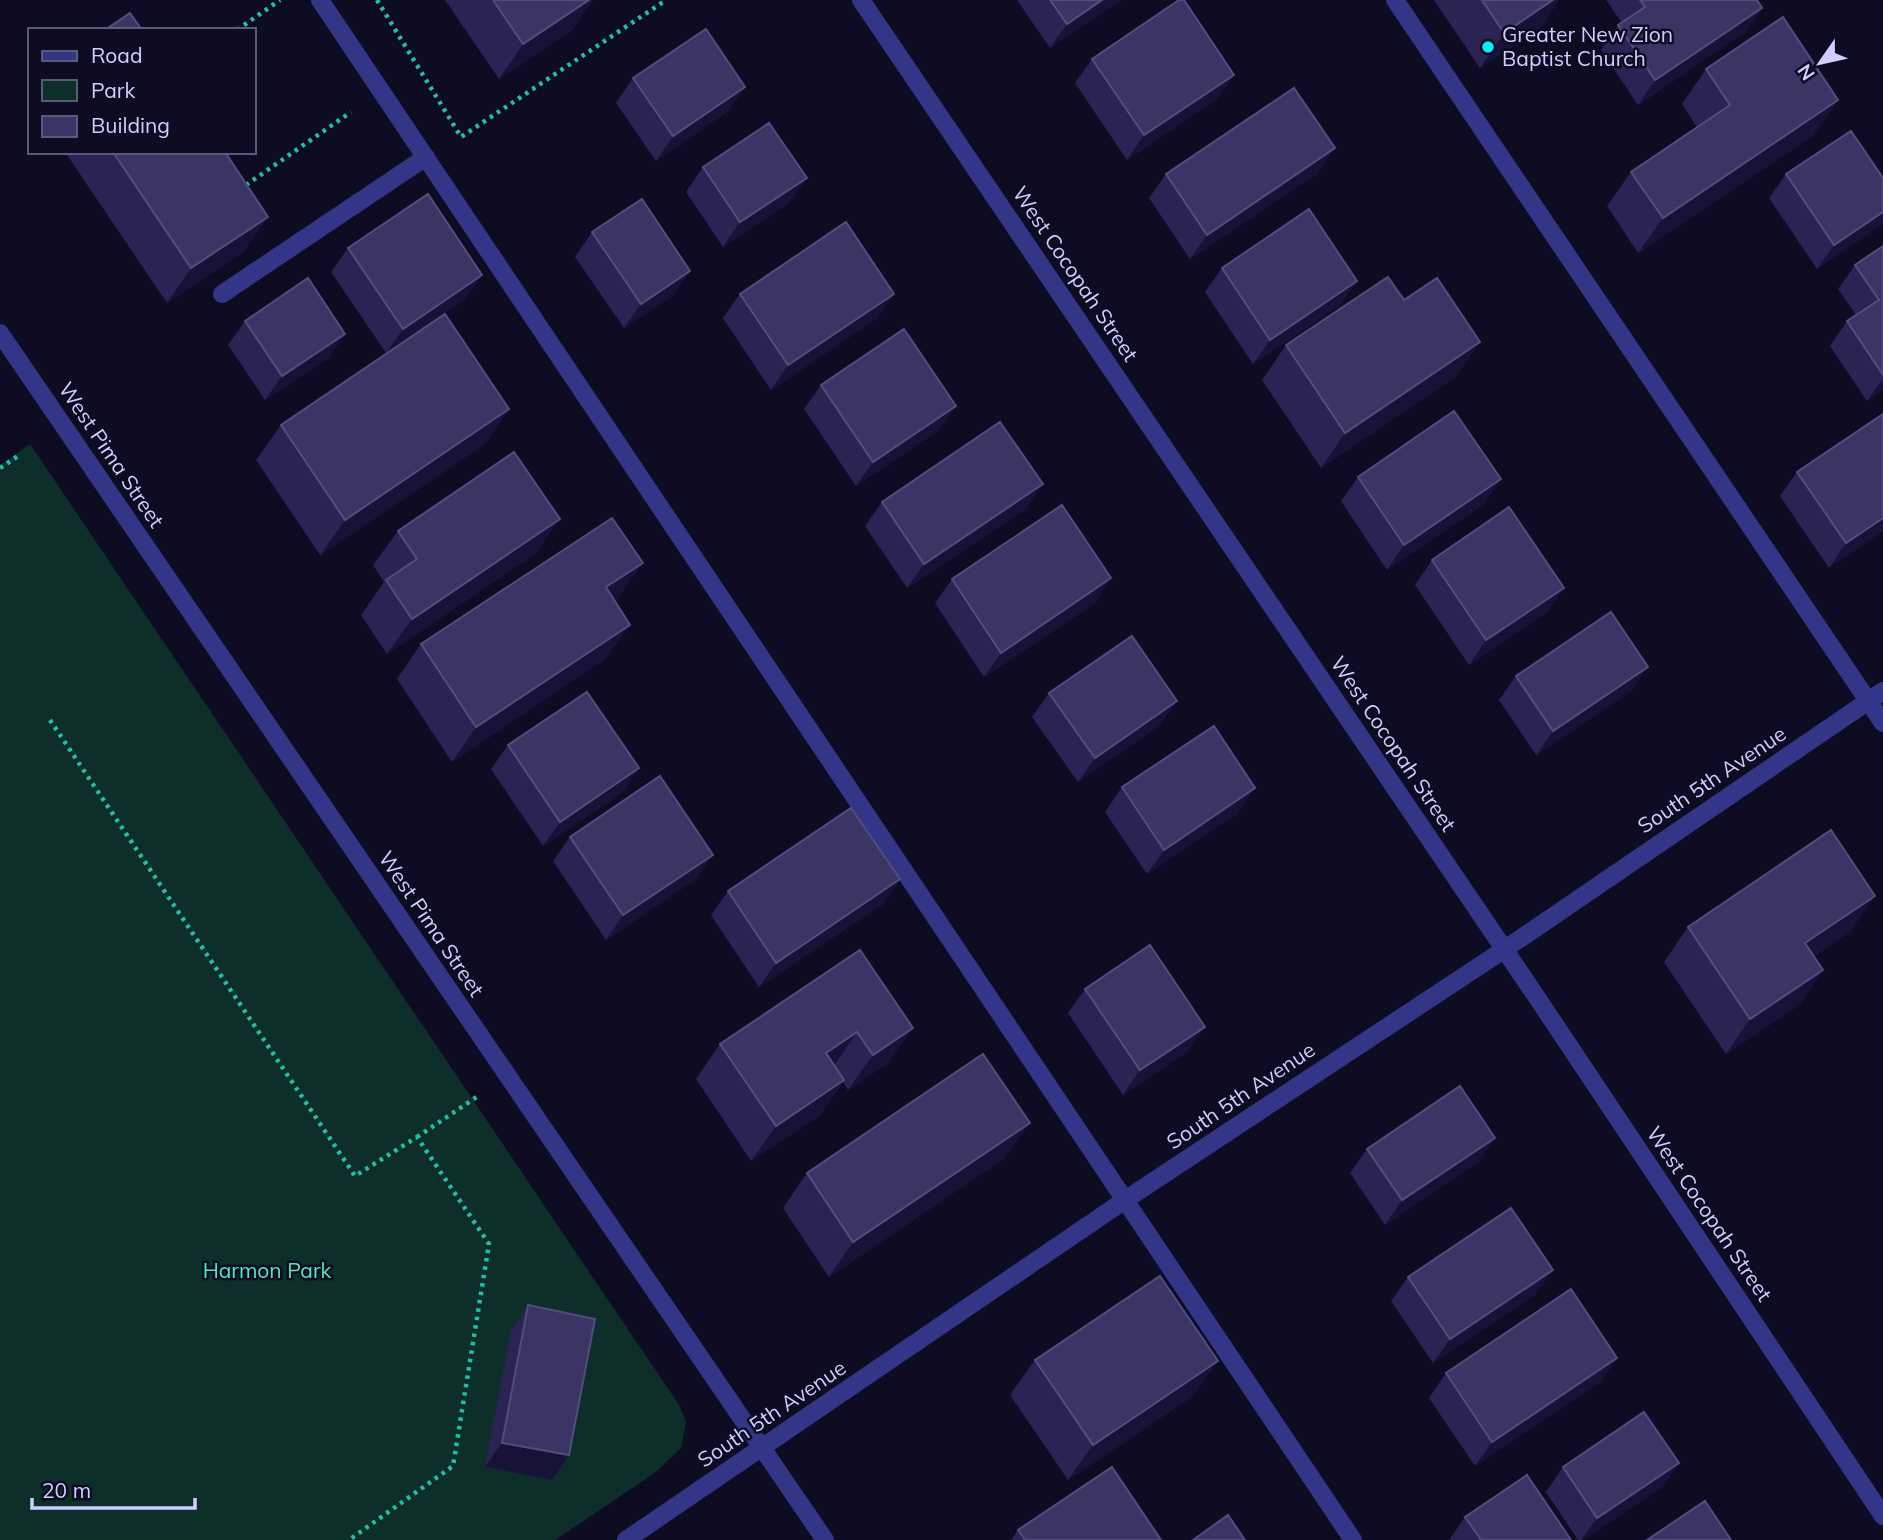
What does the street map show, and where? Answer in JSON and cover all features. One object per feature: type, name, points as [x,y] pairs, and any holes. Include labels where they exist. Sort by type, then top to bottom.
[{"type":"street","points":[[320,0],[1353,1540]]},
{"type":"street","name":"West Cocopah Street","points":[[861,0],[1505,949],[1883,1516]]},
{"type":"street","points":[[1395,0],[1875,696],[1883,723]]},
{"type":"street","points":[[222,294],[426,157]]},
{"type":"street","name":"West Pima Street","points":[[0,333],[825,1540]]},
{"type":"street","name":"South 5th Avenue","points":[[626,1540],[1125,1200],[1505,949],[1875,696]]},
{"type":"path","points":[[239,28],[280,0]]},
{"type":"path","points":[[377,0],[461,137],[666,0]]},
{"type":"path","points":[[246,185],[354,109]]},
{"type":"path","points":[[0,468],[18,456]]},
{"type":"path","points":[[50,720],[355,1176],[508,1077]]},
{"type":"path","points":[[349,1540],[453,1466],[489,1244],[417,1137]]},
{"type":"green space","name":"Harmon Park","points":[[30,444],[679,1405],[686,1422],[681,1448],[656,1472],[555,1540],[0,1540],[0,465]]},
{"type":"building","points":[[493,0],[589,0],[523,44]]},
{"type":"building","points":[[1050,0],[1102,0],[1067,24]]},
{"type":"building","points":[[1179,0],[1184,0],[1234,75],[1144,135],[1092,59]]},
{"type":"building","points":[[1482,0],[1553,0],[1504,33]]},
{"type":"building","points":[[1640,0],[1757,0],[1762,8],[1655,80],[1618,25],[1645,7]]},
{"type":"building","points":[[130,13],[141,28],[108,28]]},
{"type":"building","points":[[1783,17],[1838,100],[1663,218],[1631,172],[1730,105],[1706,69]]},
{"type":"building","points":[[706,29],[745,87],[673,136],[633,78]]},
{"type":"building","points":[[1294,88],[1335,148],[1207,235],[1166,174]]},
{"type":"building","points":[[769,123],[807,178],[740,222],[703,167]]},
{"type":"building","points":[[1851,131],[1883,178],[1883,212],[1834,245],[1786,174]]},
{"type":"building","points":[[114,154],[226,154],[268,217],[191,268]]},
{"type":"building","points":[[428,194],[482,275],[403,329],[348,248]]},
{"type":"building","points":[[642,199],[690,271],[641,304],[592,232]]},
{"type":"building","points":[[1309,209],[1357,281],[1270,340],[1222,268]]},
{"type":"building","points":[[846,222],[894,294],[788,365],[740,294]]},
{"type":"building","points":[[1883,246],[1883,375],[1847,321],[1879,300],[1855,265]]},
{"type":"building","points":[[1388,277],[1404,300],[1437,278],[1480,342],[1345,433],[1286,345]]},
{"type":"building","points":[[308,278],[345,334],[282,376],[245,321]]},
{"type":"building","points":[[445,314],[509,409],[345,520],[281,425]]},
{"type":"building","points":[[904,329],[956,406],[873,462],[821,385]]},
{"type":"building","points":[[1454,411],[1501,479],[1404,545],[1358,477]]},
{"type":"building","points":[[1883,414],[1883,518],[1846,543],[1797,472]]},
{"type":"building","points":[[1000,422],[1043,484],[924,564],[882,502]]},
{"type":"building","points":[[514,452],[560,519],[412,619],[386,580],[417,559],[398,531]]},
{"type":"building","points":[[1062,505],[1111,578],[1001,653],[952,579]]},
{"type":"building","points":[[1509,507],[1564,588],[1486,640],[1432,560]]},
{"type":"building","points":[[612,518],[643,563],[606,587],[630,625],[476,727],[421,644]]},
{"type":"building","points":[[1611,612],[1648,667],[1553,731],[1516,676]]},
{"type":"building","points":[[1132,636],[1177,701],[1095,758],[1049,693]]},
{"type":"building","points":[[587,692],[639,768],[560,822],[508,745]]},
{"type":"building","points":[[1214,726],[1255,788],[1164,850],[1122,787]]},
{"type":"building","points":[[660,776],[713,855],[623,915],[570,837]]},
{"type":"building","points":[[851,808],[900,879],[776,963],[728,891]]},
{"type":"building","points":[[1831,830],[1875,896],[1805,943],[1823,970],[1750,1019],[1688,927]]},
{"type":"building","points":[[1150,945],[1205,1027],[1140,1070],[1085,989]]},
{"type":"building","points":[[860,950],[913,1028],[873,1055],[857,1032],[826,1053],[844,1080],[776,1126],[720,1044]]},
{"type":"building","points":[[983,1054],[1030,1123],[853,1242],[807,1173]]},
{"type":"building","points":[[1460,1086],[1495,1138],[1402,1200],[1367,1149]]},
{"type":"building","points":[[1511,1208],[1553,1270],[1450,1339],[1408,1277]]},
{"type":"building","points":[[1160,1276],[1218,1361],[1093,1445],[1035,1360]]},
{"type":"building","points":[[1571,1289],[1617,1358],[1492,1442],[1446,1373]]},
{"type":"building","points":[[528,1305],[595,1319],[569,1455],[502,1443]]},
{"type":"building","points":[[1644,1412],[1679,1463],[1597,1518],[1563,1467]]},
{"type":"building","points":[[1112,1467],[1161,1540],[1025,1540],[1018,1530]]},
{"type":"building","points":[[1527,1475],[1571,1540],[1481,1540],[1465,1517]]},
{"type":"building","points":[[1705,1501],[1731,1540],[1647,1540]]},
{"type":"building","points":[[1228,1515],[1245,1540],[1193,1540]]},
{"type":"place","name":"Greater New Zion Baptist Church","points":[[1488,47]]}]
